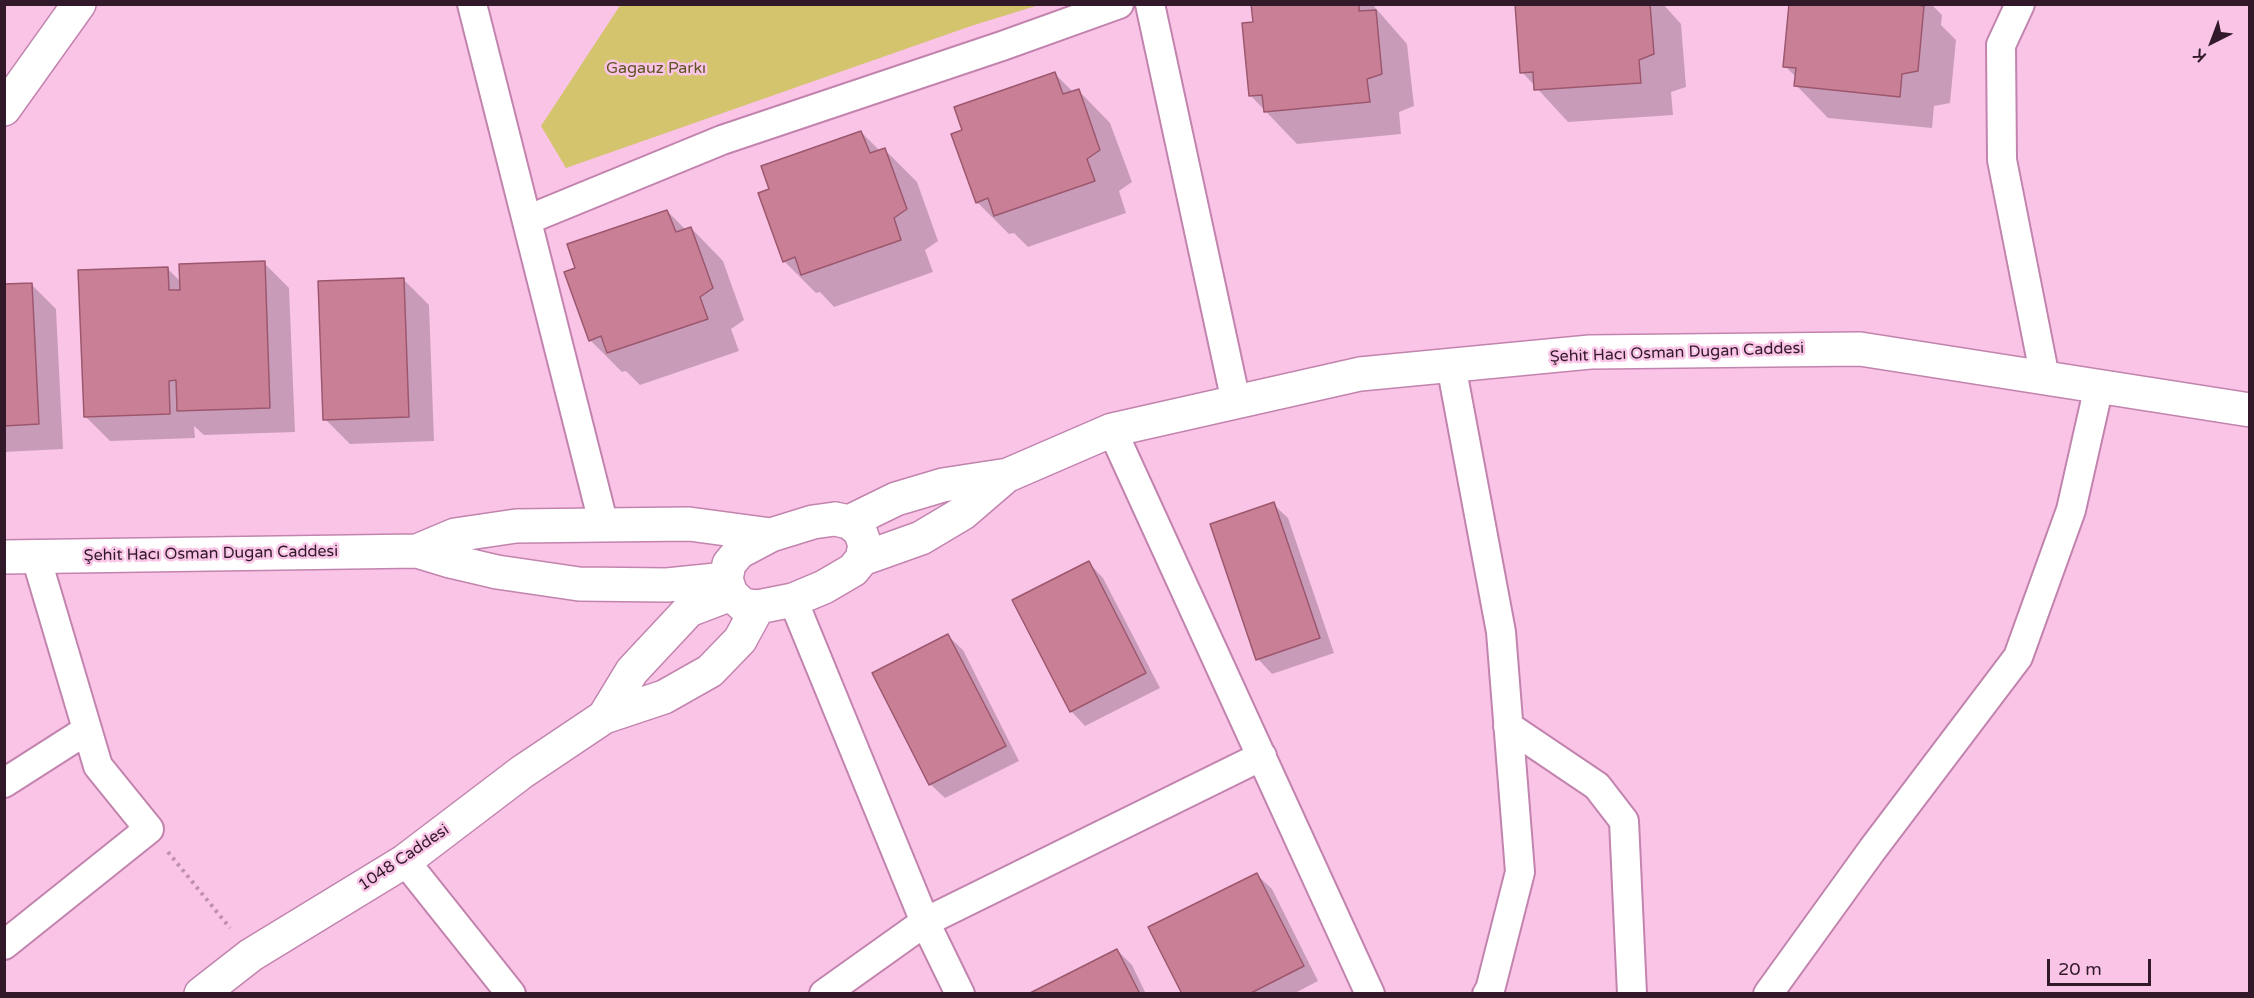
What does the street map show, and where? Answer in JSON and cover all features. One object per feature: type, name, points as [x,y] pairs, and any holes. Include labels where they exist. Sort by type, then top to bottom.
[{"type":"main road","points":[[4,109],[79,4]]},
{"type":"main road","name":"Şehit Hacı Osman Dugan Caddesi","points":[[1008,475],[1112,430],[1360,374],[1590,352],[1860,348],[2250,410]]},
{"type":"main road","points":[[849,522],[896,499],[943,485],[1008,475]]},
{"type":"main road","points":[[862,559],[921,538],[963,513],[1008,475]]},
{"type":"main road","points":[[417,551],[497,572],[579,584],[667,585],[738,594],[793,600],[824,587],[853,570],[862,559],[865,545],[860,531],[849,522],[835,519],[813,522],[771,535],[740,552],[729,564],[738,594],[740,640],[710,671],[664,697],[604,717]]},
{"type":"main road","points":[[417,551],[455,535],[516,526],[689,524],[771,535]]},
{"type":"main road","name":"Şehit Hacı Osman Dugan Caddesi","points":[[20,557],[417,551]]},
{"type":"main road","points":[[604,717],[632,671],[689,610],[738,594]]},
{"type":"main road","name":"1048 Caddesi","points":[[201,993],[252,955],[405,861],[522,772],[604,717]]},
{"type":"street","points":[[472,4],[604,525]]},
{"type":"street","points":[[527,220],[722,140],[1119,4]]},
{"type":"street","points":[[1150,4],[1236,402]]},
{"type":"street","points":[[2020,4],[2001,45],[2002,160],[2045,378]]},
{"type":"street","points":[[1451,365],[1501,632],[1520,872],[1490,990],[1487,993]]},
{"type":"street","points":[[1768,993],[2018,657],[2071,510],[2099,386]]},
{"type":"street","points":[[1112,430],[1370,993]]},
{"type":"street","points":[[4,945],[149,829],[98,766],[87,730],[20,557]]},
{"type":"street","points":[[793,600],[925,922],[960,993]]},
{"type":"street","points":[[1508,726],[1597,786],[1624,821],[1632,993]]},
{"type":"street","points":[[4,783],[87,730]]},
{"type":"street","points":[[824,993],[925,922],[1262,756]]},
{"type":"street","points":[[405,861],[511,993]]},
{"type":"path","points":[[149,829],[252,955]]},
{"type":"green space","name":"Gagauz Parkı","points":[[621,4],[1039,5],[971,26],[566,168],[541,126]]},
{"type":"building","points":[[1251,4],[1359,4],[1359,11],[1376,10],[1382,74],[1367,79],[1370,102],[1264,112],[1262,95],[1249,96],[1242,23],[1253,22]]},
{"type":"building","points":[[1515,4],[1650,4],[1654,54],[1639,60],[1641,83],[1534,90],[1533,72],[1520,73]]},
{"type":"building","points":[[1789,4],[1924,6],[1918,71],[1902,74],[1900,97],[1794,86],[1796,68],[1783,67]]},
{"type":"building","points":[[1055,72],[1063,94],[1079,89],[1100,150],[1087,159],[1095,181],[994,216],[988,198],[976,203],[951,134],[962,130],[954,107]]},
{"type":"building","points":[[861,131],[870,153],[885,148],[907,209],[894,218],[901,240],[801,275],[795,257],[783,262],[758,193],[769,189],[761,166]]},
{"type":"building","points":[[667,210],[676,232],[691,227],[713,288],[700,297],[708,319],[607,353],[601,336],[589,341],[564,272],[575,268],[567,244]]},
{"type":"building","points":[[265,261],[270,408],[177,411],[176,380],[169,381],[170,414],[84,417],[78,270],[168,267],[169,290],[180,290],[179,264]]},
{"type":"building","points":[[404,278],[409,417],[323,420],[318,281]]},
{"type":"building","points":[[32,283],[39,424],[4,426],[4,284]]},
{"type":"building","points":[[1274,502],[1320,638],[1256,660],[1210,524]]},
{"type":"building","points":[[1089,561],[1146,673],[1070,712],[1012,600]]},
{"type":"building","points":[[948,634],[1006,746],[929,785],[872,673]]},
{"type":"building","points":[[1257,873],[1304,966],[1249,994],[1182,994],[1148,927]]},
{"type":"building","points":[[1117,949],[1140,994],[1028,994]]}]
